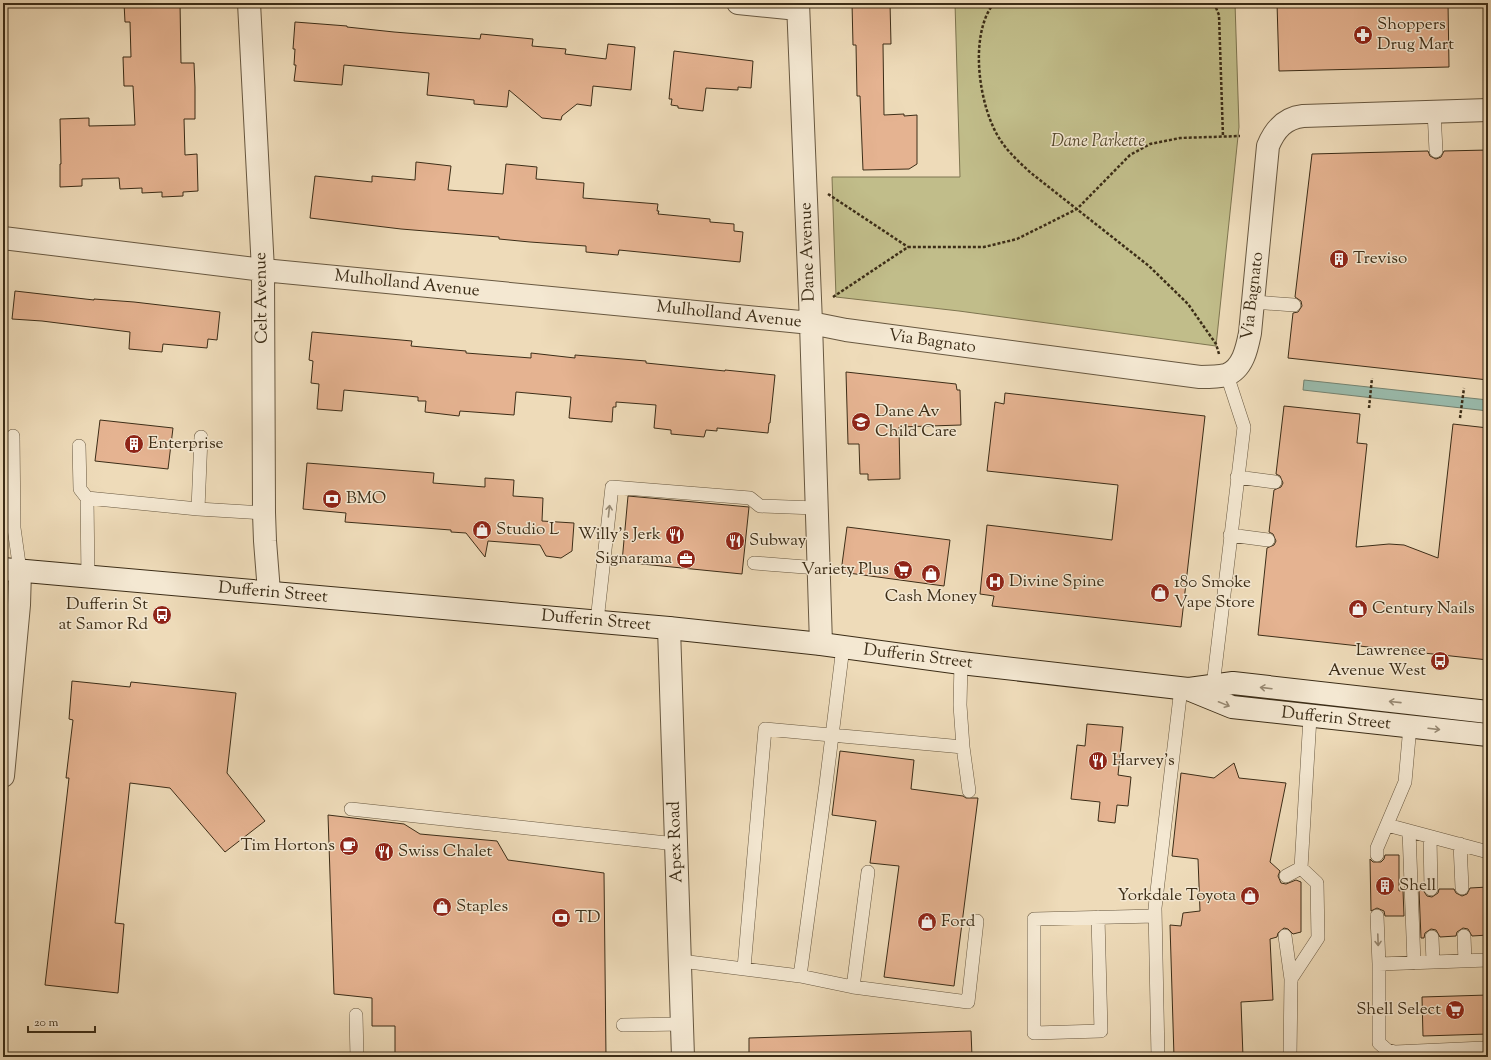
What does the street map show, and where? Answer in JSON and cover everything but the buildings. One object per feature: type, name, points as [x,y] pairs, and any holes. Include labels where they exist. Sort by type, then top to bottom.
[{"type":"street","name":"Celt Avenue","points":[[249,3],[263,270],[264,513],[269,592]]},
{"type":"street","points":[[738,3],[798,6]]},
{"type":"street","name":"Dane Avenue","points":[[798,6],[811,323],[820,644]]},
{"type":"street","name":"Via Bagnato","points":[[811,323],[846,330],[1200,378],[1227,375],[1236,368],[1248,346],[1268,146],[1272,137],[1280,126],[1291,118],[1304,116],[1488,110]]},
{"type":"street","name":"Mulholland Avenue","points":[[3,238],[263,270],[811,323]]},
{"type":"street","points":[[3,776],[19,605],[11,570]]},
{"type":"street","name":"Dufferin Street","points":[[11,570],[88,578],[269,592],[669,628],[820,644],[961,663],[1184,689],[1233,683],[1488,712]]},
{"type":"street","name":"Apex Road","points":[[669,628],[683,1057]]},
{"type":"street","name":"Dufferin Street","points":[[1184,689],[1232,707],[1488,736]]},
{"type":"lane","points":[[1434,111],[1436,151]]},
{"type":"lane","points":[[1253,302],[1294,305]]},
{"type":"lane","points":[[1212,686],[1244,427],[1227,375]]},
{"type":"lane","points":[[11,570],[14,528],[13,436]]},
{"type":"lane","points":[[198,509],[201,437]]},
{"type":"lane","points":[[79,446],[80,489],[87,498],[88,578]]},
{"type":"lane","points":[[1237,478],[1275,482]]},
{"type":"lane","points":[[597,621],[612,487],[750,498],[760,506],[816,508]]},
{"type":"lane","points":[[87,498],[198,509],[264,513]]},
{"type":"lane","points":[[1230,535],[1268,540]]},
{"type":"lane","points":[[754,563],[818,568]]},
{"type":"lane","points":[[800,976],[832,735],[842,647]]},
{"type":"lane","points":[[961,663],[960,705],[963,747],[969,791]]},
{"type":"lane","points":[[1158,1057],[1155,916],[1184,689]]},
{"type":"lane","points":[[1301,868],[1310,716]]},
{"type":"lane","points":[[1377,855],[1377,848],[1405,782],[1410,726]]},
{"type":"lane","points":[[744,968],[765,729],[963,747]]},
{"type":"lane","points":[[351,809],[676,844]]},
{"type":"lane","points":[[1387,825],[1488,852]]},
{"type":"lane","points":[[1409,831],[1414,963]]},
{"type":"lane","points":[[1430,837],[1431,889]]},
{"type":"lane","points":[[1460,844],[1462,888]]},
{"type":"lane","points":[[1286,876],[1301,868]]},
{"type":"lane","points":[[1291,979],[1318,938],[1318,883],[1301,868]]},
{"type":"lane","points":[[853,987],[868,872]]},
{"type":"lane","points":[[1098,918],[1100,1031],[1034,1033],[1034,919],[1155,916]]},
{"type":"lane","points":[[1377,916],[1379,964],[1379,1043],[1387,1050],[1396,1052],[1484,1048],[1488,1046]]},
{"type":"lane","points":[[681,961],[744,968],[800,976],[853,987],[968,1002],[977,921]]},
{"type":"lane","points":[[1285,936],[1291,979],[1290,1057]]},
{"type":"lane","points":[[1464,936],[1465,961]]},
{"type":"lane","points":[[1432,937],[1433,962]]},
{"type":"lane","points":[[1379,964],[1488,960]]},
{"type":"lane","points":[[356,1015],[357,1057]]},
{"type":"lane","points":[[623,1025],[682,1024]]},
{"type":"path","points":[[994,3],[981,28],[978,58],[986,108],[1000,140],[1031,173],[1149,266],[1188,304],[1216,344],[1227,375]]},
{"type":"path","points":[[1214,3],[1219,15],[1223,136]]},
{"type":"path","points":[[825,191],[908,247],[984,247],[1017,239],[1077,209],[1130,156],[1150,144],[1180,138],[1240,136]]},
{"type":"path","points":[[828,301],[908,247]]},
{"type":"path","points":[[1369,408],[1372,378]]},
{"type":"path","points":[[1460,418],[1464,388]]},
{"type":"green space","name":"Dane Parkette","points":[[955,3],[1235,3],[1239,127],[1216,346],[959,311],[836,297],[832,177],[960,177]]},
{"type":"shaded area","points":[[1304,380],[1488,400],[1488,411],[1303,390]]},
{"type":"place","name":"Shoppers Drug Mart","points":[[1363,35]]},
{"type":"place","name":"Treviso","points":[[1339,259]]},
{"type":"place","name":"Dane Av Child Care","points":[[861,422]]},
{"type":"place","name":"Enterprise","points":[[134,444]]},
{"type":"place","name":"BMO","points":[[332,499]]},
{"type":"place","name":"Studio L","points":[[482,530]]},
{"type":"place","name":"Willy's Jerk","points":[[675,535]]},
{"type":"place","name":"Subway","points":[[735,541]]},
{"type":"place","name":"Signarama","points":[[686,559]]},
{"type":"place","name":"Variety Plus","points":[[903,570]]},
{"type":"place","name":"Cash Money","points":[[931,574]]},
{"type":"place","name":"Divine Spine","points":[[995,582]]},
{"type":"place","name":"180 Smoke Vape Store","points":[[1160,593]]},
{"type":"place","name":"Century Nails","points":[[1358,609]]},
{"type":"place","name":"Dufferin St at Samor Rd","points":[[162,615]]},
{"type":"place","name":"Lawrence Avenue West","points":[[1440,661]]},
{"type":"place","name":"Harvey's","points":[[1098,761]]},
{"type":"place","name":"Tim Hortons","points":[[349,846]]},
{"type":"place","name":"Swiss Chalet","points":[[384,852]]},
{"type":"place","name":"Shell","points":[[1385,886]]},
{"type":"place","name":"Yorkdale Toyota","points":[[1250,896]]},
{"type":"place","name":"Staples","points":[[442,907]]},
{"type":"place","name":"TD","points":[[561,918]]},
{"type":"place","name":"Ford","points":[[927,922]]},
{"type":"place","name":"Shell Select","points":[[1455,1010]]}]
